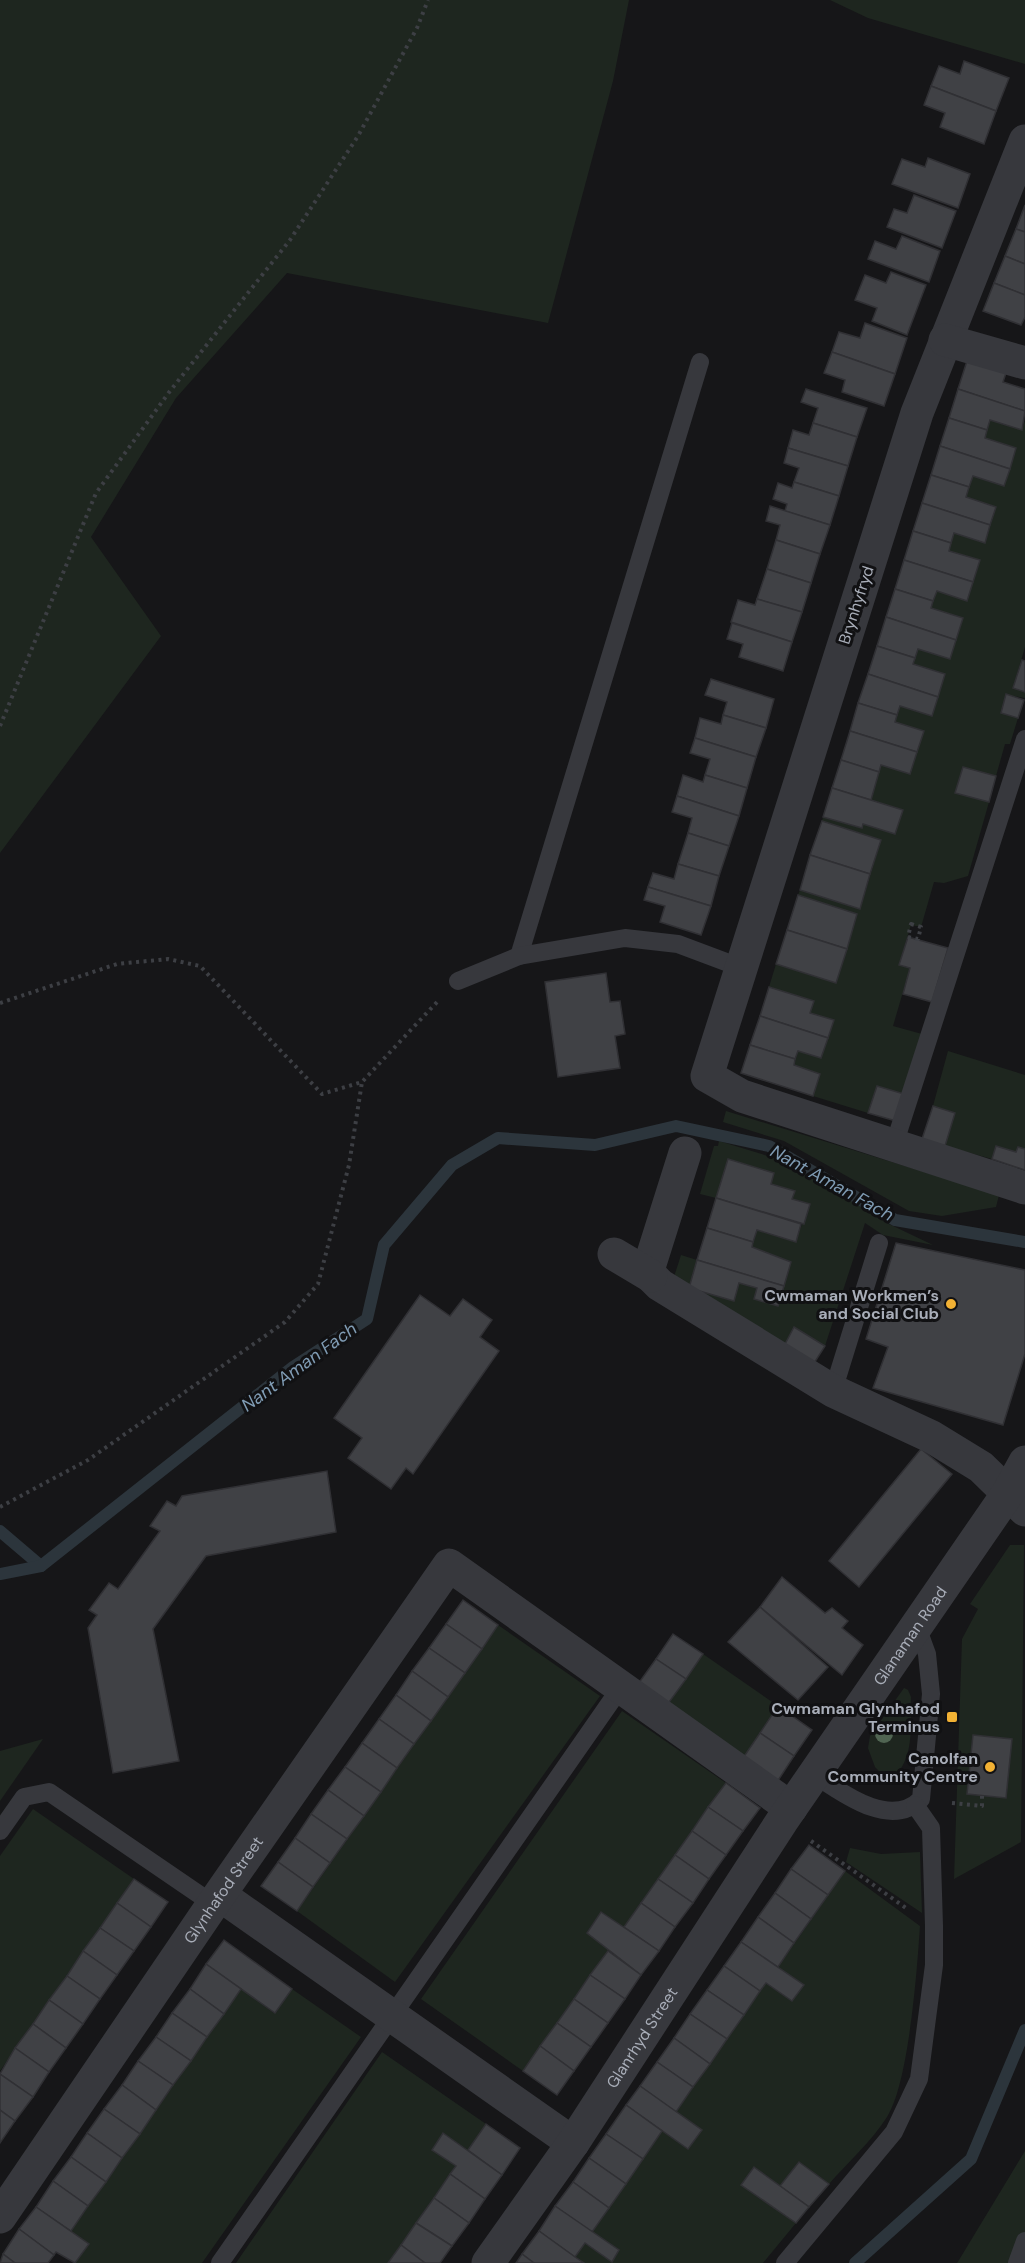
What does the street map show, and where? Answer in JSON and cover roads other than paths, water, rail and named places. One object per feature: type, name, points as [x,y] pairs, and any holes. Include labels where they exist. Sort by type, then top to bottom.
[{"type":"street","name":"Brynhyfryd","points":[[894,1145],[742,1096],[707,1076],[917,412],[1025,141]]},
{"type":"street","points":[[945,340],[1025,363]]},
{"type":"street","points":[[894,1145],[1025,1188]]},
{"type":"street","points":[[651,1276],[649,1267],[685,1154]]},
{"type":"street","points":[[614,1254],[651,1276],[660,1285],[833,1391],[932,1437],[981,1467],[1016,1502]]},
{"type":"street","name":"Glanaman Road","points":[[787,1815],[916,1624],[1016,1502],[1025,1461]]},
{"type":"street","name":"Glynhafod Street","points":[[0,2217],[216,1900],[449,1565],[621,1687]]},
{"type":"street","points":[[621,1687],[787,1815]]},
{"type":"street","name":"Glanrhyd Street","points":[[488,2263],[573,2143],[787,1815]]},
{"type":"street","points":[[216,1900],[391,2016],[573,2143]]},
{"type":"lane","points":[[519,956],[699,362]]},
{"type":"lane","points":[[894,1145],[1025,739]]},
{"type":"lane","points":[[458,981],[519,956],[625,938],[678,944],[742,968]]},
{"type":"lane","points":[[833,1391],[879,1243]]},
{"type":"lane","points":[[815,1775],[868,1808],[882,1810],[915,1805],[924,1791],[931,1694],[927,1654],[916,1624]]},
{"type":"lane","points":[[220,2263],[621,1687]]},
{"type":"lane","points":[[0,1831],[24,1797],[49,1792],[216,1900]]},
{"type":"lane","points":[[784,2263],[894,2133],[919,2079],[934,1965],[934,1926],[931,1828],[915,1805]]},
{"type":"lane","points":[[1017,2263],[1025,2241]]},
{"type":"waterway","name":"Nant Aman Fach","points":[[0,1574],[41,1566],[293,1367],[367,1319],[384,1245],[452,1165],[498,1138],[595,1145],[676,1126],[769,1146],[895,1220],[1025,1242]]},
{"type":"waterway","points":[[0,1531],[41,1566]]},
{"type":"waterway","points":[[855,2263],[971,2159],[1025,2030]]},
{"type":"place","name":"Cwmaman Workmen’s and Social Club","points":[[951,1304]]},
{"type":"place","name":"Cwmaman Glynhafod Terminus","points":[[952,1717]]},
{"type":"place","name":"Canolfan Community Centre","points":[[990,1767]]}]
